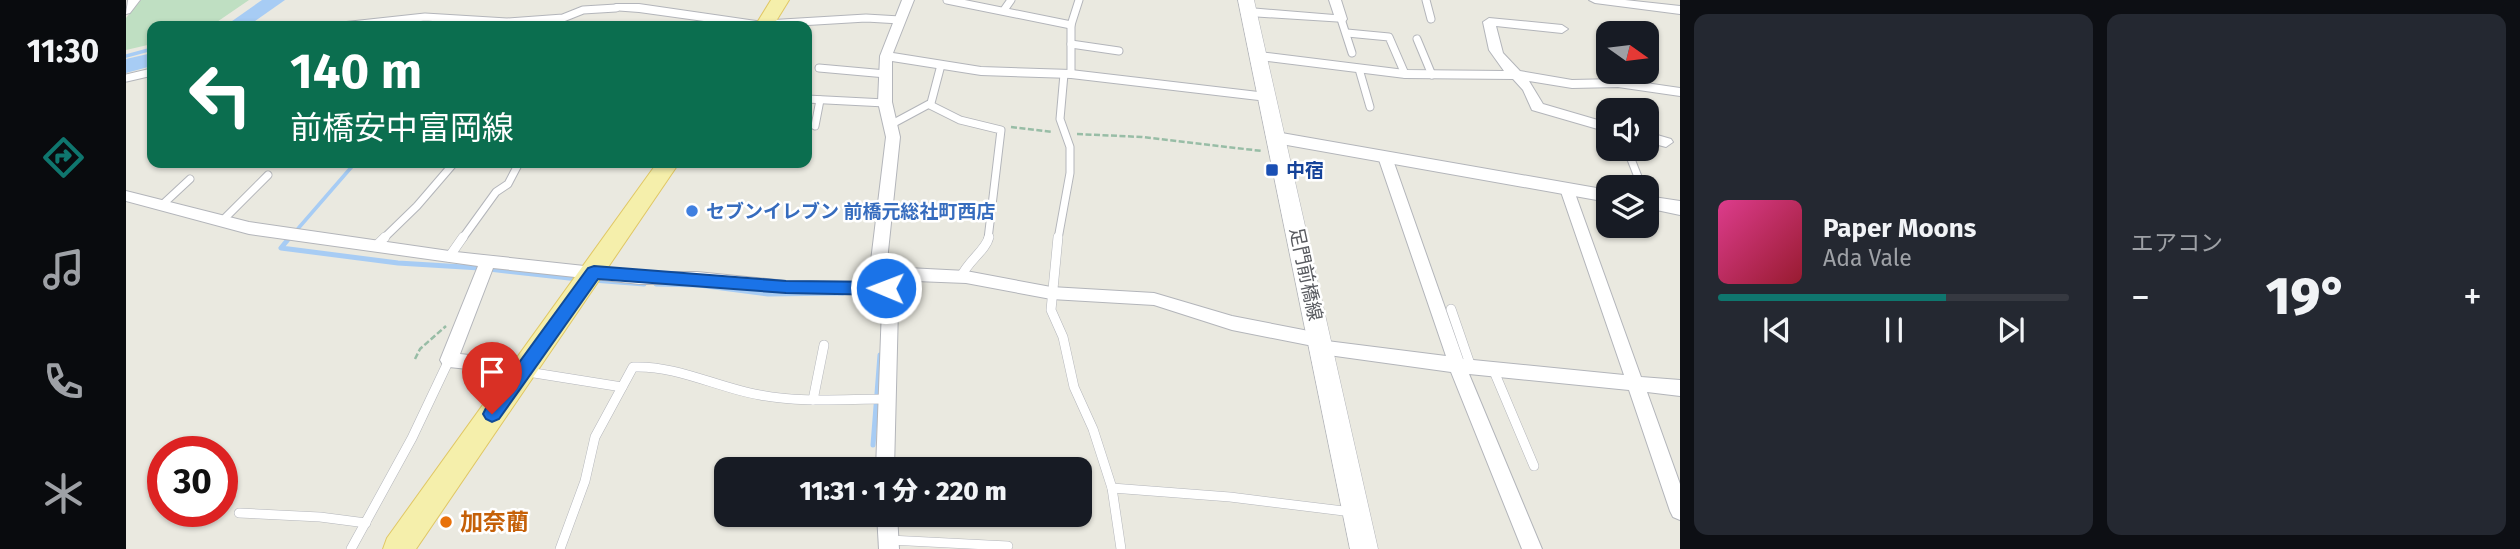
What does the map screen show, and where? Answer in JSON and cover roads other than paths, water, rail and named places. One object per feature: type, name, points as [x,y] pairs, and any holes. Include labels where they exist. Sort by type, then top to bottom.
[{"type":"main road","points":[[767,21],[780,0]]},
{"type":"main road","name":"足門前橋線","points":[[1248,6],[1364,549]]},
{"type":"main road","points":[[398,549],[665,168]]},
{"type":"street","points":[[126,10],[134,0]]},
{"type":"street","points":[[885,457],[890,309],[879,261],[893,145],[892,124],[885,103],[886,56],[908,0]]},
{"type":"street","points":[[1248,6],[1341,19],[1335,0]]},
{"type":"street","points":[[1595,0],[1672,7]]},
{"type":"street","points":[[616,8],[641,4],[741,21]]},
{"type":"street","points":[[1562,29],[1489,22],[1492,43],[1498,57],[1532,89],[1537,107],[1596,124]]},
{"type":"street","points":[[886,56],[981,71],[1068,74],[1267,97]]},
{"type":"street","points":[[1259,56],[1405,74],[1518,75],[1572,84],[1618,83],[1680,92]]},
{"type":"street","points":[[1659,140],[1666,142]]},
{"type":"street","points":[[1278,145],[1385,157],[1596,194]]},
{"type":"street","points":[[1385,157],[1532,549]]},
{"type":"street","points":[[1567,189],[1680,512]]},
{"type":"street","points":[[127,196],[263,230],[486,262],[640,278],[697,278],[786,287],[961,277],[1051,293],[1154,299],[1232,323],[1320,343],[1464,366],[1680,388]]},
{"type":"street","points":[[1659,204],[1680,208]]},
{"type":"street","points":[[486,262],[449,360],[524,370]]},
{"type":"lane","points":[[947,0],[1071,25]]},
{"type":"lane","points":[[1004,10],[1012,0]]},
{"type":"lane","points":[[1079,0],[1071,25],[1068,74],[1060,119],[1070,155],[1070,173],[1060,216],[1051,310],[1063,337],[1074,387],[1093,429],[1112,488],[1121,549]]},
{"type":"lane","points":[[1426,0],[1431,19]]},
{"type":"lane","points":[[521,21],[563,18],[583,9],[616,8]]},
{"type":"lane","points":[[388,21],[425,17],[491,21]]},
{"type":"lane","points":[[812,23],[858,18],[900,20]]},
{"type":"lane","points":[[1341,19],[1352,53]]},
{"type":"lane","points":[[1346,33],[1389,37],[1405,74]]},
{"type":"lane","points":[[1417,39],[1432,75]]},
{"type":"lane","points":[[1071,44],[1119,51]]},
{"type":"lane","points":[[892,124],[930,105],[942,65]]},
{"type":"lane","points":[[820,68],[886,74]]},
{"type":"lane","points":[[1359,69],[1370,107]]},
{"type":"lane","points":[[126,78],[147,73]]},
{"type":"lane","points":[[812,99],[885,103]]},
{"type":"lane","points":[[815,126],[820,100]]},
{"type":"lane","points":[[930,105],[960,120],[1001,130],[988,243],[966,265],[961,277]]},
{"type":"lane","points":[[376,246],[417,206],[450,168]]},
{"type":"lane","points":[[449,257],[496,192],[508,184],[516,168]]},
{"type":"lane","points":[[222,221],[268,176]]},
{"type":"lane","points":[[162,205],[190,179]]},
{"type":"lane","points":[[1451,309],[1464,366]]},
{"type":"lane","points":[[813,400],[824,345]]},
{"type":"lane","points":[[351,549],[412,438],[449,360]]},
{"type":"lane","points":[[560,549],[585,481],[595,437],[633,367],[642,366],[747,393],[813,400],[886,399]]},
{"type":"lane","points":[[1493,369],[1534,466]]},
{"type":"lane","points":[[524,370],[622,387]]},
{"type":"lane","points":[[1112,488],[1230,497],[1356,513]]},
{"type":"lane","points":[[239,513],[320,517],[366,523]]},
{"type":"lane","points":[[889,544],[1008,546]]},
{"type":"waterway","points":[[243,21],[275,0]]},
{"type":"waterway","points":[[126,56],[147,50]]},
{"type":"waterway","points":[[126,66],[147,60]]},
{"type":"waterway","points":[[289,239],[351,168]]},
{"type":"waterway","points":[[290,237],[281,248],[398,263],[480,268]]},
{"type":"waterway","points":[[489,269],[578,279]]},
{"type":"waterway","points":[[593,280],[644,284]]},
{"type":"waterway","points":[[656,284],[699,285],[768,294],[843,293]]},
{"type":"waterway","points":[[865,293],[878,297],[881,301]]},
{"type":"waterway","points":[[873,445],[880,355]]},
{"type":"place","name":"中宿","points":[[1272,170]]},
{"type":"place","name":"セブンイレブン 前橋元総社町西店","points":[[692,211]]},
{"type":"place","name":"加奈藺","points":[[446,522]]}]
